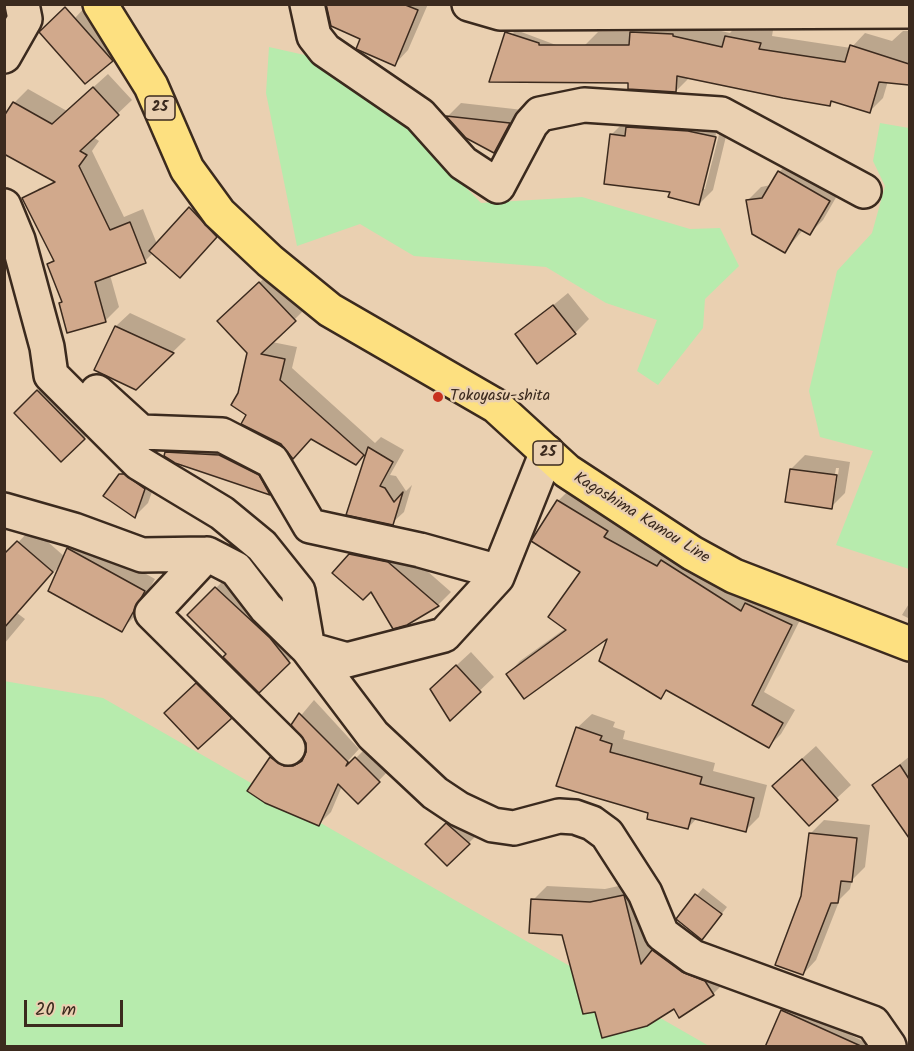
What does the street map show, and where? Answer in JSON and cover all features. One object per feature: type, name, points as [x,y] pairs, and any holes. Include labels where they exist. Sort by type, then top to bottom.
[{"type":"main road","name":"Kagoshima Kamou Line","points":[[100,4],[151,86],[187,169],[219,213],[270,261],[330,310],[496,406],[567,471],[700,558],[734,576],[909,644]]},
{"type":"street","points":[[4,56],[26,18],[22,4]]},
{"type":"street","points":[[307,4],[314,36],[325,50],[420,115],[463,163],[498,186],[531,124],[540,114],[584,105],[721,114],[864,191]]},
{"type":"street","points":[[470,4],[500,13],[909,11]]},
{"type":"street","points":[[4,206],[18,240],[47,347],[51,375],[139,463],[222,513],[262,546],[298,591],[308,650]]},
{"type":"street","points":[[47,347],[141,432],[222,435],[272,461],[310,526],[420,550],[499,572]]},
{"type":"street","points":[[308,650],[346,660],[444,635],[499,572],[548,452]]},
{"type":"street","points":[[4,510],[74,530],[142,555],[207,554],[236,569],[266,608],[308,650],[373,735],[443,798],[493,825],[514,828],[559,816],[575,817],[592,823],[607,834],[621,854],[645,893],[662,934],[676,947],[693,957],[873,1023],[889,1047]]},
{"type":"street","points":[[207,554],[152,613],[288,748]]},
{"type":"green space","points":[[269,47],[309,56],[408,128],[481,203],[582,197],[690,229],[720,228],[739,266],[705,299],[703,328],[658,385],[637,371],[657,320],[606,303],[546,267],[414,256],[360,224],[297,246],[266,93]]},
{"type":"green space","points":[[880,123],[909,128],[909,569],[836,545],[873,451],[820,437],[809,391],[837,271],[872,233],[885,186],[873,161]]},
{"type":"green space","points":[[4,681],[103,698],[709,1046],[5,1046]]},
{"type":"building","points":[[326,4],[403,4],[418,10],[395,66],[356,49],[360,39],[331,26]]},
{"type":"building","points":[[65,7],[113,61],[85,84],[39,32]]},
{"type":"building","points":[[505,32],[539,43],[539,45],[629,45],[630,32],[673,34],[673,36],[722,47],[725,36],[761,43],[759,49],[845,62],[850,45],[909,64],[909,85],[879,82],[870,113],[831,101],[830,106],[677,76],[676,92],[628,89],[628,83],[489,82]]},
{"type":"building","points":[[93,87],[119,115],[80,151],[87,155],[79,166],[110,230],[130,222],[146,263],[95,282],[106,322],[67,333],[59,303],[62,302],[47,264],[54,261],[22,198],[55,182],[4,154],[4,116],[13,102],[52,124]]},
{"type":"building","points":[[446,116],[510,123],[494,153],[466,138]]},
{"type":"building","points":[[626,127],[688,131],[716,137],[699,205],[668,197],[670,192],[604,184],[610,134],[625,136]]},
{"type":"building","points":[[778,171],[830,201],[810,235],[799,229],[785,253],[752,234],[746,200],[762,198]]},
{"type":"building","points":[[189,207],[217,237],[180,278],[149,251]]},
{"type":"building","points":[[259,282],[296,321],[261,354],[285,359],[280,380],[364,455],[356,465],[311,439],[293,459],[281,444],[241,424],[246,415],[231,405],[238,393],[247,353],[217,321]]},
{"type":"building","points":[[553,305],[576,334],[537,364],[515,334]]},
{"type":"building","points":[[115,326],[174,353],[136,390],[94,370]]},
{"type":"building","points":[[37,390],[85,439],[61,462],[14,413]]},
{"type":"building","points":[[368,447],[393,462],[380,486],[385,488],[394,502],[403,492],[393,525],[346,515]]},
{"type":"building","points":[[165,452],[219,455],[259,475],[270,495],[175,463],[164,456]]},
{"type":"building","points":[[790,469],[837,475],[832,509],[785,502]]},
{"type":"building","points":[[119,474],[124,474],[145,489],[135,518],[103,496]]},
{"type":"building","points":[[557,500],[608,531],[604,537],[657,566],[661,560],[741,611],[745,603],[792,625],[752,705],[783,723],[769,748],[666,690],[661,699],[599,661],[607,639],[524,699],[506,674],[566,630],[548,617],[580,572],[531,541]]},
{"type":"building","points":[[17,541],[53,572],[4,628],[4,554]]},
{"type":"building","points":[[67,548],[145,591],[122,632],[48,591]]},
{"type":"building","points":[[349,554],[388,562],[439,606],[407,625],[393,629],[371,592],[363,600],[332,573]]},
{"type":"building","points":[[215,587],[270,638],[290,663],[259,693],[223,657],[226,654],[187,615]]},
{"type":"building","points":[[456,665],[481,692],[450,721],[430,689]]},
{"type":"building","points":[[196,683],[232,718],[198,749],[164,713]]},
{"type":"building","points":[[299,713],[348,762],[346,766],[355,757],[380,782],[358,804],[338,784],[319,826],[265,803],[247,791],[270,757],[284,766],[293,766],[302,761],[306,752],[306,743],[291,725]]},
{"type":"building","points":[[576,727],[602,736],[600,740],[612,744],[610,752],[702,777],[700,784],[754,798],[746,832],[691,818],[688,829],[647,819],[648,813],[556,786]]},
{"type":"building","points":[[802,759],[838,800],[809,826],[772,786]]},
{"type":"building","points":[[900,765],[909,779],[909,838],[872,785]]},
{"type":"building","points":[[446,823],[470,844],[447,866],[425,844]]},
{"type":"building","points":[[809,833],[857,838],[852,882],[841,881],[838,903],[831,903],[803,975],[775,965],[801,896]]},
{"type":"building","points":[[695,894],[722,914],[702,940],[676,919]]},
{"type":"building","points":[[624,895],[641,964],[652,950],[682,972],[705,981],[714,995],[679,1018],[674,1009],[647,1026],[602,1038],[595,1012],[583,1014],[562,935],[529,933],[531,899],[590,902]]},
{"type":"building","points":[[781,1010],[863,1047],[765,1047]]},
{"type":"place","name":"Tokoyasu-shita","points":[[438,397]]}]
